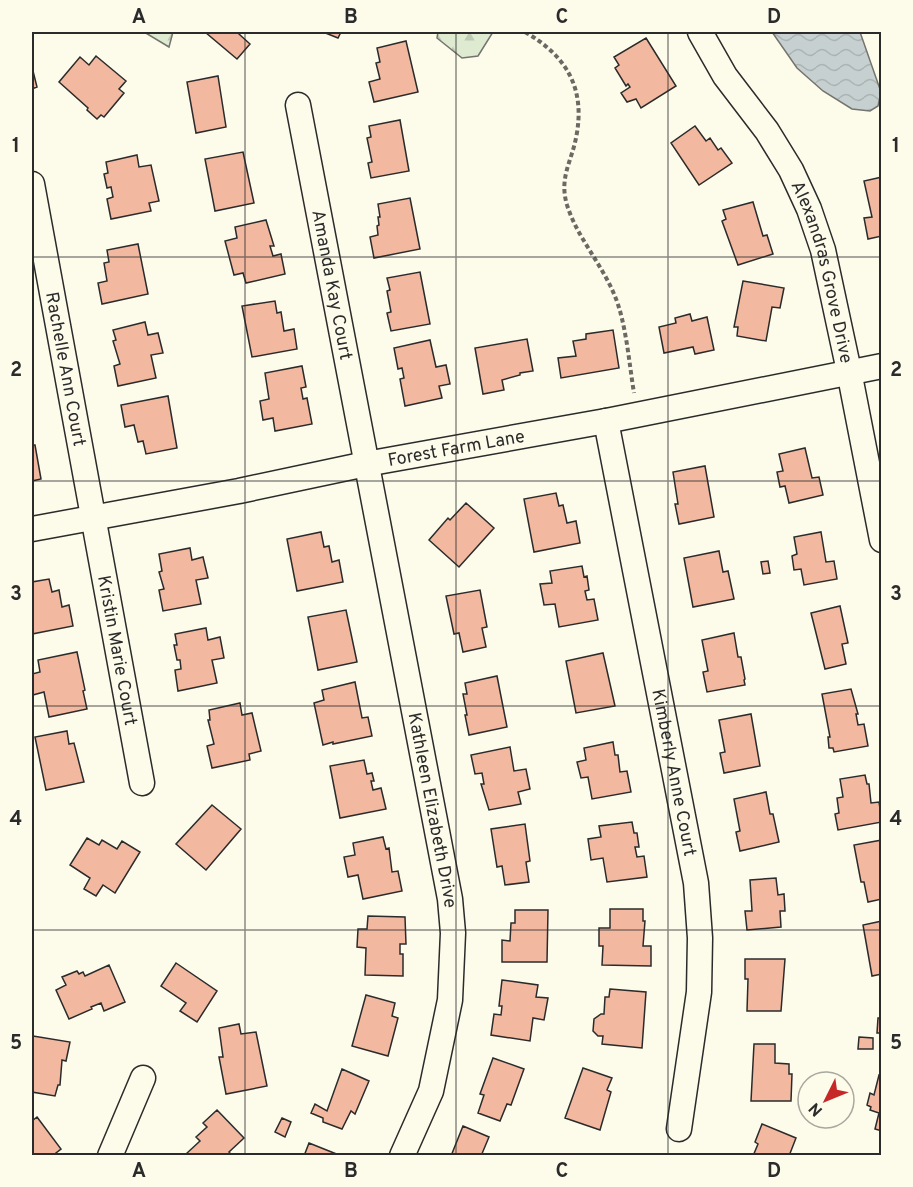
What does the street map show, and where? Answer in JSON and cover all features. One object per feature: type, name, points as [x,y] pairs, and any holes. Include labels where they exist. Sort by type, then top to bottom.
[{"type":"street","name":"Alexandras Grove Drive","points":[[700,32],[725,76],[767,131],[791,170],[809,209],[823,250],[882,540]]},
{"type":"street","name":"Amanda Kay Court","points":[[298,105],[366,464]]},
{"type":"street","name":"Rachelle Ann Court","points":[[32,184],[93,517]]},
{"type":"street","name":"Forest Farm Lane","points":[[32,529],[239,491],[366,464],[606,421],[882,366]]},
{"type":"street","name":"Kimberly Anne Court","points":[[606,421],[696,883],[700,938],[699,992],[679,1129]]},
{"type":"street","name":"Kathleen Elizabeth Drive","points":[[366,464],[450,899],[453,933],[450,1000],[431,1091],[402,1155]]},
{"type":"street","name":"Kristin Marie Court","points":[[93,517],[142,783]]},
{"type":"street","points":[[110,1155],[143,1078]]},
{"type":"path","points":[[525,32],[556,53],[568,69],[576,91],[579,113],[576,139],[565,173],[564,191],[577,229],[615,295],[638,414]]},
{"type":"green space","points":[[144,32],[173,32],[169,47]]},
{"type":"green space","points":[[438,32],[493,32],[478,56],[462,58],[437,38]]},
{"type":"water","points":[[772,32],[860,32],[881,92],[878,106],[870,111],[852,109],[823,91],[797,68]]},
{"type":"building","points":[[205,32],[241,32],[239,34],[250,44],[237,59]]},
{"type":"building","points":[[323,32],[341,32],[338,38]]},
{"type":"building","points":[[646,38],[676,86],[641,108],[636,99],[627,102],[621,93],[630,87],[628,84],[626,86],[615,68],[619,65],[614,57]]},
{"type":"building","points":[[406,41],[418,92],[374,102],[369,82],[380,79],[376,63],[380,62],[377,48]]},
{"type":"building","points":[[96,56],[126,81],[119,89],[124,93],[104,117],[101,115],[97,119],[59,82],[80,57],[89,65]]},
{"type":"building","points":[[32,67],[37,87],[32,89]]},
{"type":"building","points":[[218,76],[226,127],[196,133],[187,82]]},
{"type":"building","points":[[400,120],[409,171],[371,178],[368,163],[372,162],[367,138],[371,137],[369,126]]},
{"type":"building","points":[[695,126],[706,141],[710,138],[718,150],[721,148],[732,163],[699,185],[671,143]]},
{"type":"building","points":[[243,152],[254,203],[215,211],[205,159]]},
{"type":"building","points":[[137,155],[139,167],[151,165],[159,201],[149,203],[151,211],[111,219],[107,199],[113,197],[111,187],[107,188],[104,174],[108,173],[106,162]]},
{"type":"building","points":[[882,177],[882,236],[868,239],[864,218],[872,217],[864,181]]},
{"type":"building","points":[[410,198],[420,249],[374,258],[370,237],[378,235],[378,217],[380,217],[378,204]]},
{"type":"building","points":[[753,202],[763,236],[767,235],[773,254],[738,265],[722,221],[726,219],[723,210]]},
{"type":"building","points":[[266,220],[274,246],[270,246],[273,256],[281,254],[285,274],[246,283],[243,273],[234,275],[225,241],[237,238],[235,227]]},
{"type":"building","points":[[138,244],[148,294],[102,304],[98,283],[107,281],[104,263],[109,262],[107,250]]},
{"type":"building","points":[[420,272],[430,324],[391,331],[387,313],[391,312],[387,278]]},
{"type":"building","points":[[743,281],[784,288],[780,308],[772,307],[766,341],[737,336],[738,327],[734,327]]},
{"type":"building","points":[[275,301],[277,313],[281,312],[284,331],[294,329],[297,349],[252,357],[242,306]]},
{"type":"building","points":[[690,314],[692,321],[707,317],[714,350],[695,354],[693,347],[664,353],[659,327],[676,323],[675,318]]},
{"type":"building","points":[[145,322],[148,335],[158,333],[163,353],[151,355],[156,378],[118,386],[114,366],[120,364],[113,341],[116,340],[113,330]]},
{"type":"building","points":[[613,330],[619,368],[561,378],[558,358],[576,356],[573,341],[586,339],[586,334]]},
{"type":"building","points":[[527,339],[533,371],[502,380],[504,390],[483,394],[475,348]]},
{"type":"building","points":[[430,340],[436,367],[446,365],[450,384],[439,386],[442,398],[405,406],[400,379],[404,378],[402,368],[398,369],[394,348]]},
{"type":"building","points":[[302,366],[306,387],[301,388],[303,399],[307,398],[312,424],[275,431],[273,418],[263,420],[260,401],[269,399],[265,373]]},
{"type":"building","points":[[168,396],[177,448],[146,454],[143,441],[138,442],[134,425],[125,427],[121,405]]},
{"type":"building","points":[[32,437],[41,479],[32,481]]},
{"type":"building","points":[[805,448],[812,478],[819,477],[823,495],[789,503],[785,486],[780,487],[777,472],[783,471],[779,454]]},
{"type":"building","points":[[705,466],[714,517],[679,524],[673,472]]},
{"type":"building","points":[[556,493],[559,506],[563,505],[567,523],[576,521],[580,543],[534,552],[524,499]]},
{"type":"building","points":[[466,503],[494,528],[459,567],[429,540],[448,518],[450,520]]},
{"type":"building","points":[[321,532],[324,547],[329,546],[332,562],[339,560],[343,582],[297,591],[287,539]]},
{"type":"building","points":[[821,532],[826,562],[834,561],[837,579],[804,585],[801,569],[794,570],[792,556],[797,554],[794,537]]},
{"type":"building","points":[[190,548],[192,560],[203,557],[208,578],[196,580],[201,604],[163,611],[159,590],[164,589],[159,572],[162,571],[159,554]]},
{"type":"building","points":[[719,551],[723,572],[728,571],[734,599],[693,607],[684,558]]},
{"type":"building","points":[[768,561],[770,573],[763,574],[761,562]]},
{"type":"building","points":[[582,566],[584,577],[587,576],[589,590],[585,591],[587,600],[594,599],[598,620],[559,627],[555,604],[544,605],[540,584],[552,583],[550,571]]},
{"type":"building","points":[[49,579],[52,592],[59,590],[62,607],[69,605],[73,626],[32,634],[32,582]]},
{"type":"building","points":[[480,590],[487,627],[482,628],[486,647],[463,652],[459,633],[454,634],[446,596]]},
{"type":"building","points":[[840,606],[848,643],[842,644],[846,664],[825,669],[811,613]]},
{"type":"building","points":[[346,610],[357,662],[318,670],[308,617]]},
{"type":"building","points":[[206,628],[208,640],[220,637],[224,658],[212,660],[217,683],[178,691],[175,670],[181,669],[174,645],[177,645],[175,634]]},
{"type":"building","points":[[734,633],[738,657],[741,657],[745,685],[707,692],[703,672],[708,671],[702,640]]},
{"type":"building","points":[[77,652],[87,709],[49,717],[44,692],[33,695],[32,674],[40,672],[38,660]]},
{"type":"building","points":[[603,653],[615,706],[576,713],[566,661]]},
{"type":"building","points":[[497,676],[507,727],[469,735],[463,694],[467,694],[465,683]]},
{"type":"building","points":[[355,682],[362,718],[368,717],[372,736],[323,745],[314,703],[324,700],[322,690]]},
{"type":"building","points":[[851,689],[858,714],[856,714],[858,725],[864,724],[868,746],[834,752],[833,748],[829,748],[828,737],[830,737],[822,694]]},
{"type":"building","points":[[240,703],[242,715],[252,713],[261,751],[249,754],[250,760],[212,768],[207,746],[214,744],[208,720],[210,720],[209,710]]},
{"type":"building","points":[[751,714],[760,766],[724,773],[720,753],[725,752],[719,720]]},
{"type":"building","points":[[67,731],[69,744],[74,743],[84,782],[46,790],[35,737]]},
{"type":"building","points":[[613,742],[615,755],[618,755],[620,772],[627,771],[631,792],[592,799],[588,777],[581,778],[577,762],[586,760],[584,748]]},
{"type":"building","points":[[510,747],[514,771],[526,769],[530,789],[518,792],[521,804],[489,810],[481,784],[484,784],[482,773],[475,774],[471,755]]},
{"type":"building","points":[[364,760],[367,774],[372,773],[373,790],[381,788],[386,809],[340,818],[330,766]]},
{"type":"building","points":[[865,775],[867,784],[869,784],[871,803],[879,802],[882,822],[838,830],[835,814],[839,813],[837,798],[843,797],[840,779]]},
{"type":"building","points":[[766,792],[779,842],[740,851],[736,832],[740,831],[734,799]]},
{"type":"building","points":[[212,805],[241,829],[206,870],[176,844]]},
{"type":"building","points":[[632,822],[634,833],[637,833],[639,847],[635,847],[637,857],[644,856],[647,877],[607,882],[603,858],[591,860],[588,839],[601,837],[599,826]]},
{"type":"building","points":[[525,824],[530,861],[526,862],[529,882],[505,885],[502,866],[497,867],[491,829]]},
{"type":"building","points":[[383,837],[386,849],[389,848],[392,872],[398,871],[402,891],[363,899],[358,875],[348,877],[344,857],[355,855],[353,843]]},
{"type":"building","points":[[87,838],[99,845],[102,840],[117,849],[122,841],[140,852],[115,893],[103,885],[96,896],[84,889],[90,878],[70,865]]},
{"type":"building","points":[[882,840],[882,899],[868,902],[864,882],[861,882],[854,845]]},
{"type":"building","points":[[776,878],[778,895],[784,894],[785,911],[780,911],[781,927],[747,930],[745,911],[752,911],[750,880]]},
{"type":"building","points":[[610,909],[643,909],[643,921],[645,921],[643,946],[651,946],[651,966],[602,965],[603,946],[599,946],[599,928],[610,928]]},
{"type":"building","points":[[515,910],[548,910],[547,962],[502,962],[502,940],[510,941],[511,923],[515,923]]},
{"type":"building","points":[[368,916],[405,917],[406,944],[400,944],[400,954],[403,954],[403,976],[365,975],[366,948],[357,947],[358,929],[367,929]]},
{"type":"building","points":[[882,921],[882,974],[872,976],[863,925]]},
{"type":"building","points":[[745,959],[785,959],[781,1011],[747,1011],[748,979],[745,979]]},
{"type":"building","points":[[176,963],[217,991],[197,1022],[180,1011],[186,1003],[161,986]]},
{"type":"building","points":[[109,965],[125,1002],[104,1011],[101,1003],[69,1019],[56,990],[66,985],[62,977],[77,971],[79,974],[83,972],[85,976]]},
{"type":"building","points":[[502,980],[538,985],[536,997],[548,998],[544,1020],[533,1018],[530,1041],[491,1035],[494,1014],[501,1015],[502,1006],[499,1006]]},
{"type":"building","points":[[610,989],[646,992],[642,1048],[602,1044],[603,1036],[598,1036],[593,1031],[594,1019],[604,1014],[605,997],[609,997]]},
{"type":"building","points":[[366,995],[395,1003],[392,1016],[398,1018],[388,1056],[352,1046]]},
{"type":"building","points":[[878,1018],[882,1018],[882,1033],[877,1033]]},
{"type":"building","points":[[239,1024],[241,1034],[256,1032],[267,1086],[226,1094],[219,1057],[223,1057],[219,1028]]},
{"type":"building","points":[[33,1036],[70,1042],[66,1061],[62,1060],[60,1085],[58,1085],[55,1096],[32,1092]]},
{"type":"building","points":[[859,1037],[873,1038],[873,1049],[858,1049]]},
{"type":"building","points":[[754,1044],[775,1044],[775,1063],[789,1064],[789,1074],[792,1074],[791,1101],[751,1101]]},
{"type":"building","points":[[493,1058],[524,1069],[511,1105],[507,1104],[500,1121],[478,1113],[484,1095],[480,1094]]},
{"type":"building","points":[[583,1068],[612,1078],[607,1090],[611,1092],[600,1130],[565,1118]]},
{"type":"building","points":[[342,1069],[369,1081],[355,1114],[351,1111],[342,1129],[323,1122],[323,1118],[311,1113],[315,1104],[327,1111]]},
{"type":"building","points":[[879,1075],[882,1076],[882,1131],[875,1129],[879,1113],[870,1110],[871,1107],[867,1105],[870,1093],[874,1095]]},
{"type":"building","points":[[217,1110],[244,1138],[229,1152],[233,1156],[189,1156],[187,1153],[200,1141],[196,1137],[207,1127],[203,1123]]},
{"type":"building","points":[[37,1117],[61,1149],[52,1156],[32,1156],[32,1121]]},
{"type":"building","points":[[282,1118],[291,1122],[285,1137],[275,1132]]},
{"type":"building","points":[[762,1124],[796,1138],[789,1156],[753,1156],[758,1144],[755,1142]]},
{"type":"building","points":[[463,1126],[489,1137],[481,1156],[451,1156]]},
{"type":"building","points":[[309,1143],[339,1155],[304,1156]]}]
